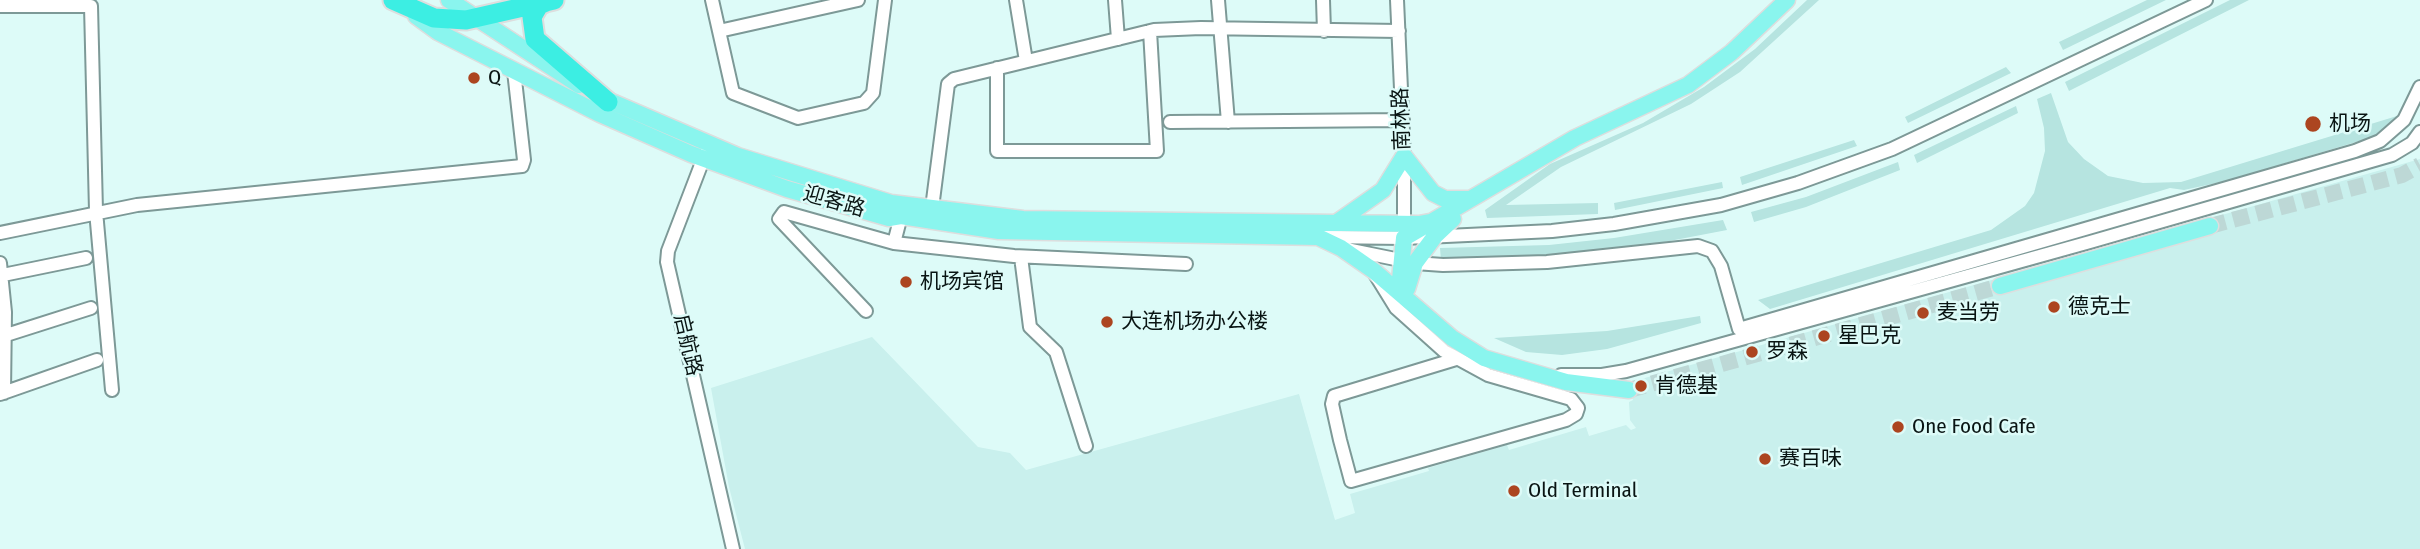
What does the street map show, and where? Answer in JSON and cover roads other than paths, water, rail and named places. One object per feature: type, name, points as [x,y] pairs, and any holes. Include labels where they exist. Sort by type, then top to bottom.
[{"type":"highway","points":[[394,1],[434,18],[476,18],[550,1]]},
{"type":"highway","points":[[550,1],[539,5],[532,17],[535,39],[608,102]]},
{"type":"main road","name":"迎客路","points":[[449,0],[608,102],[706,152],[839,205],[889,218],[901,216],[1020,233],[1318,237]]},
{"type":"main road","points":[[1409,262],[1435,229],[1476,198],[1575,138],[1688,85],[1732,52],[1787,0]]},
{"type":"main road","name":"迎客路","points":[[394,1],[438,32],[645,135],[891,203],[1014,218],[1336,223],[1404,231]]},
{"type":"main road","points":[[1336,223],[1383,190],[1404,156],[1433,193],[1445,199],[1476,198]]},
{"type":"main road","points":[[2000,286],[2210,226]]},
{"type":"main road","points":[[1403,293],[1409,262],[1404,231],[1435,229]]},
{"type":"main road","points":[[1318,237],[1341,248],[1374,271],[1403,293],[1439,328],[1484,358],[1536,374],[1595,387],[1629,390]]},
{"type":"street","points":[[712,0],[733,93],[798,118],[864,103],[873,93],[884,0]]},
{"type":"street","points":[[719,32],[859,0]]},
{"type":"street","points":[[1016,0],[1026,61]]},
{"type":"street","points":[[1115,0],[1118,39]]},
{"type":"street","points":[[1218,0],[1228,122]]},
{"type":"street","points":[[1322,0],[1324,31]]},
{"type":"street","name":"南林路","points":[[1397,0],[1403,120],[1404,231]]},
{"type":"street","points":[[1435,229],[1552,231],[1614,224],[1721,205],[1798,183],[1892,149],[2206,0]]},
{"type":"street","points":[[0,6],[91,6],[96,211],[112,390]]},
{"type":"street","points":[[932,208],[948,84],[954,79],[1150,31],[1219,28],[1399,31]]},
{"type":"street","points":[[997,68],[997,151],[1157,151],[1150,31]]},
{"type":"street","points":[[0,233],[96,211],[522,166],[524,160],[514,71]]},
{"type":"street","points":[[1341,248],[1409,262],[1547,262],[1699,246],[1712,251],[1721,266],[1739,329],[2355,151],[2380,141],[2404,120],[2420,87]]},
{"type":"street","points":[[1170,122],[1403,120]]},
{"type":"street","points":[[1536,374],[1602,375],[1701,351],[2377,160],[2403,150],[2420,132]]},
{"type":"street","name":"启航路","points":[[706,152],[668,251],[667,262],[733,549]]},
{"type":"street","points":[[866,311],[779,219],[784,212],[894,243],[1021,257],[1186,264]]},
{"type":"street","points":[[894,243],[901,216]]},
{"type":"street","points":[[1318,237],[1404,231]]},
{"type":"street","points":[[1021,257],[1030,327],[1056,352],[1086,446]]},
{"type":"street","points":[[86,258],[1,275],[2,393],[97,360]]},
{"type":"street","points":[[1374,271],[1396,308],[1456,359],[1510,382],[1571,399],[1578,408],[1576,414],[1566,420],[1351,481],[1332,404],[1334,396],[1456,359]]},
{"type":"street","points":[[2,337],[91,308]]},
{"type":"tunnel","points":[[2210,226],[2402,175],[2420,165]]},
{"type":"tunnel","points":[[1629,390],[2000,286]]},
{"type":"place","name":"Q","points":[[474,78]]},
{"type":"place","name":"机场","points":[[2313,124]]},
{"type":"place","name":"机场宾馆","points":[[906,282]]},
{"type":"place","name":"德克士","points":[[2054,307]]},
{"type":"place","name":"麦当劳","points":[[1923,313]]},
{"type":"place","name":"大连机场办公楼","points":[[1107,322]]},
{"type":"place","name":"星巴克","points":[[1824,336]]},
{"type":"place","name":"罗森","points":[[1752,352]]},
{"type":"place","name":"肯德基","points":[[1641,386]]},
{"type":"place","name":"One Food Cafe","points":[[1898,427]]},
{"type":"place","name":"赛百味","points":[[1765,459]]},
{"type":"place","name":"Old Terminal","points":[[1514,491]]}]
